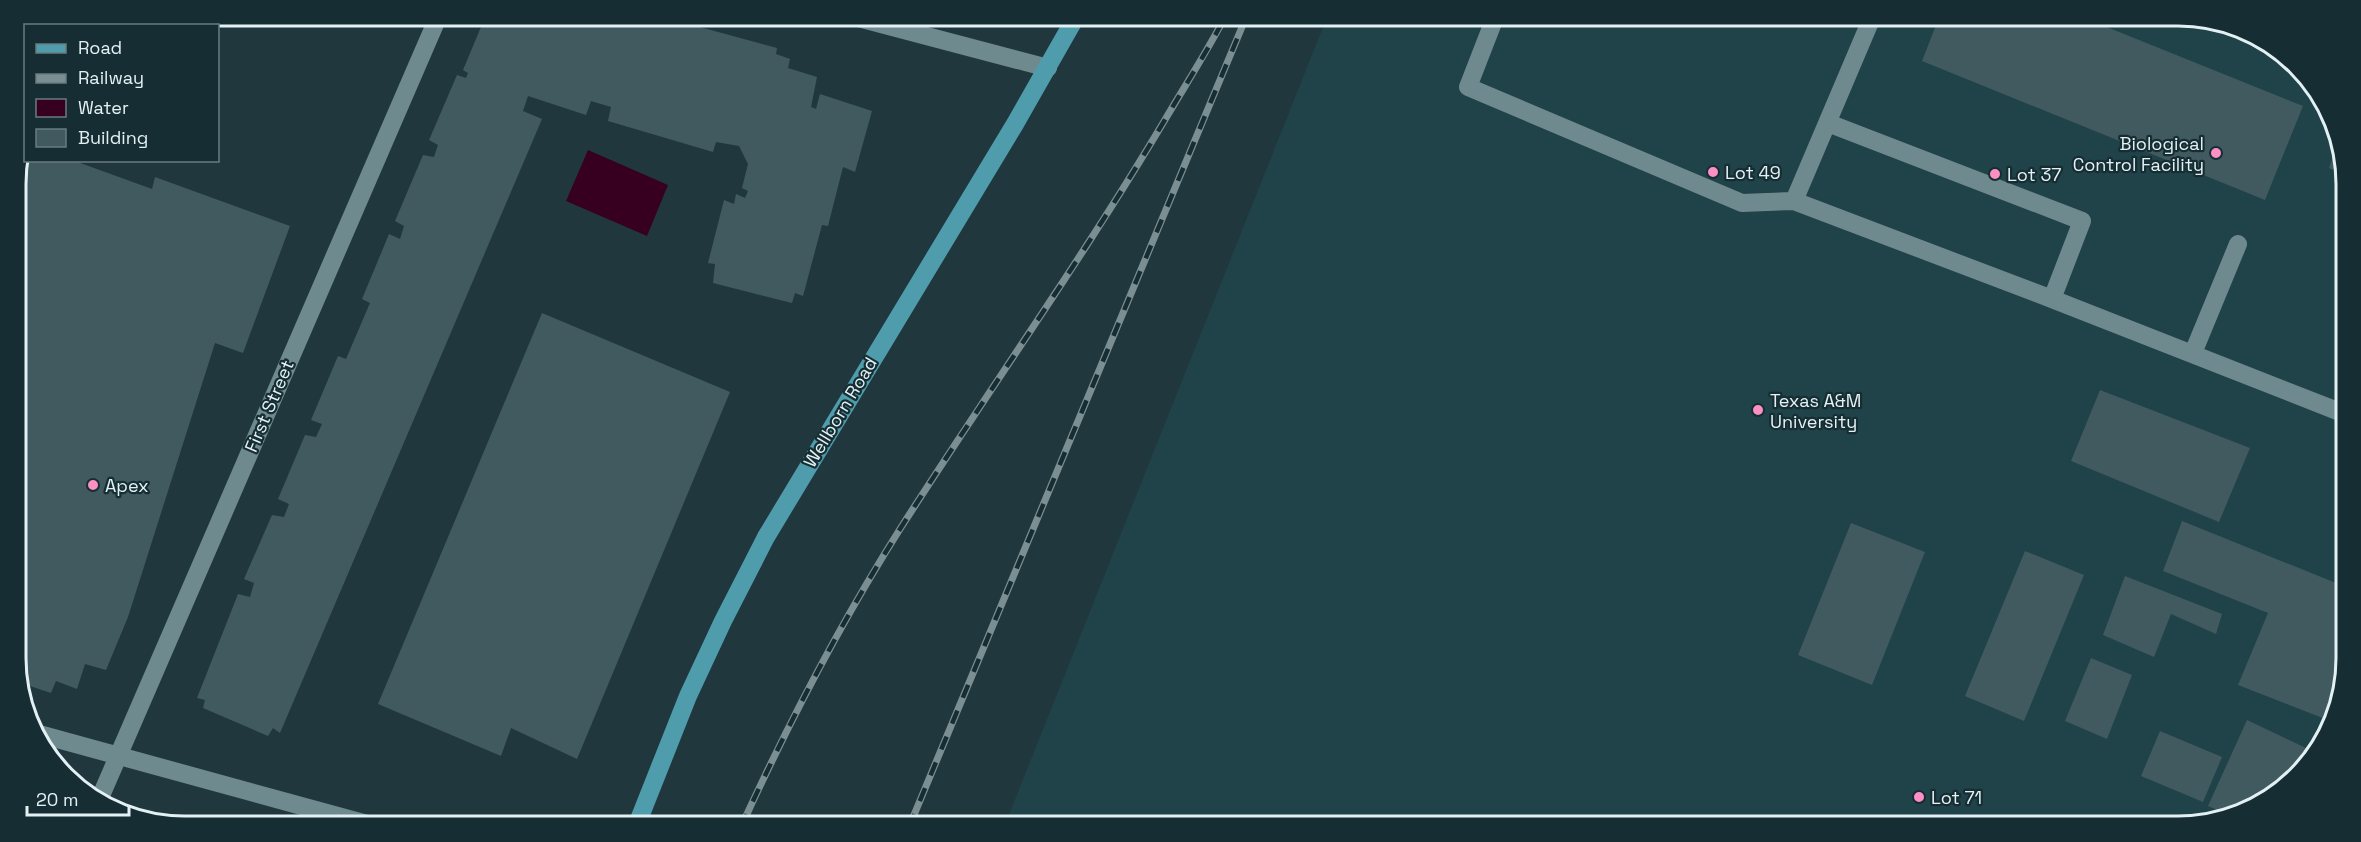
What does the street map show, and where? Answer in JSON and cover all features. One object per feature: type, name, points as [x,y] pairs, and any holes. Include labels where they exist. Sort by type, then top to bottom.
[{"type":"main road","name":"Wellborn Road","points":[[640,816],[688,696],[766,537],[1071,26]]},
{"type":"street","name":"First Street","points":[[102,793],[434,26]]},
{"type":"street","points":[[889,26],[1048,68]]},
{"type":"street","points":[[1492,26],[1468,87],[1742,203],[1794,201],[2193,353],[2336,410]]},
{"type":"street","points":[[1794,201],[1868,26]]},
{"type":"street","points":[[1828,123],[2082,221],[2052,299]]},
{"type":"street","points":[[2193,353],[2238,244]]},
{"type":"street","points":[[47,736],[338,816]]},
{"type":"shaded area","name":"Texas A&M University","points":[[1324,26],[2188,26],[2228,34],[2265,52],[2296,79],[2314,105],[2330,143],[2336,184],[2336,658],[2334,679],[2327,709],[2303,755],[2274,784],[2247,800],[2228,808],[2188,816],[1008,816]]},
{"type":"water","points":[[588,150],[668,185],[647,236],[566,201]]},
{"type":"building","points":[[481,26],[696,26],[777,48],[776,54],[790,59],[788,68],[817,77],[811,107],[816,109],[820,94],[872,111],[855,172],[843,167],[828,226],[822,225],[803,296],[795,293],[792,303],[713,283],[715,264],[708,263],[724,200],[734,204],[736,194],[745,198],[748,191],[742,188],[748,164],[739,146],[716,142],[713,152],[608,121],[611,107],[591,101],[586,115],[528,96],[523,111],[542,119],[280,733],[273,728],[268,736],[203,708],[205,700],[197,698],[238,594],[250,597],[254,583],[244,579],[272,515],[284,517],[289,504],[278,499],[305,435],[316,437],[322,424],[311,420],[338,356],[346,359],[370,303],[362,299],[389,234],[400,239],[404,226],[395,221],[423,155],[434,157],[438,145],[429,140],[457,75],[466,78],[468,73],[463,70]]},
{"type":"building","name":"Biological Control Facility","points":[[1936,26],[2104,26],[2303,106],[2265,200],[1922,61]]},
{"type":"building","points":[[2333,157],[2335,170],[2329,168]]},
{"type":"building","name":"Apex","points":[[27,162],[78,162],[152,189],[155,177],[290,226],[243,353],[215,343],[128,617],[106,670],[85,664],[77,689],[56,681],[51,693],[28,685],[26,669],[26,173]]},
{"type":"building","points":[[542,313],[730,392],[577,759],[511,728],[501,756],[378,704]]},
{"type":"building","points":[[2100,390],[2250,448],[2219,522],[2071,461]]},
{"type":"building","points":[[2182,521],[2336,583],[2334,679],[2323,718],[2238,685],[2268,613],[2163,571]]},
{"type":"building","points":[[1851,523],[1925,552],[1872,685],[1798,655]]},
{"type":"building","points":[[2025,551],[2084,575],[2024,721],[1965,696]]},
{"type":"building","points":[[2125,576],[2222,614],[2216,634],[2171,614],[2154,657],[2103,635]]},
{"type":"building","points":[[2091,658],[2132,675],[2107,739],[2065,721]]},
{"type":"building","points":[[2247,720],[2307,749],[2289,770],[2265,790],[2228,808],[2218,810],[2208,806]]},
{"type":"building","points":[[2160,731],[2222,757],[2203,802],[2141,776]]},
{"type":"railway","points":[[746,816],[777,750],[856,601],[933,477],[1102,222],[1220,26]]},
{"type":"railway","points":[[914,816],[1242,26]]},
{"type":"place","name":"Biological Control Facility","points":[[2216,153]]},
{"type":"place","name":"Lot 49","points":[[1713,172]]},
{"type":"place","name":"Lot 37","points":[[1995,174]]},
{"type":"place","name":"Texas A&M University","points":[[1758,410]]},
{"type":"place","name":"Apex","points":[[93,485]]},
{"type":"place","name":"Lot 71","points":[[1919,797]]}]
